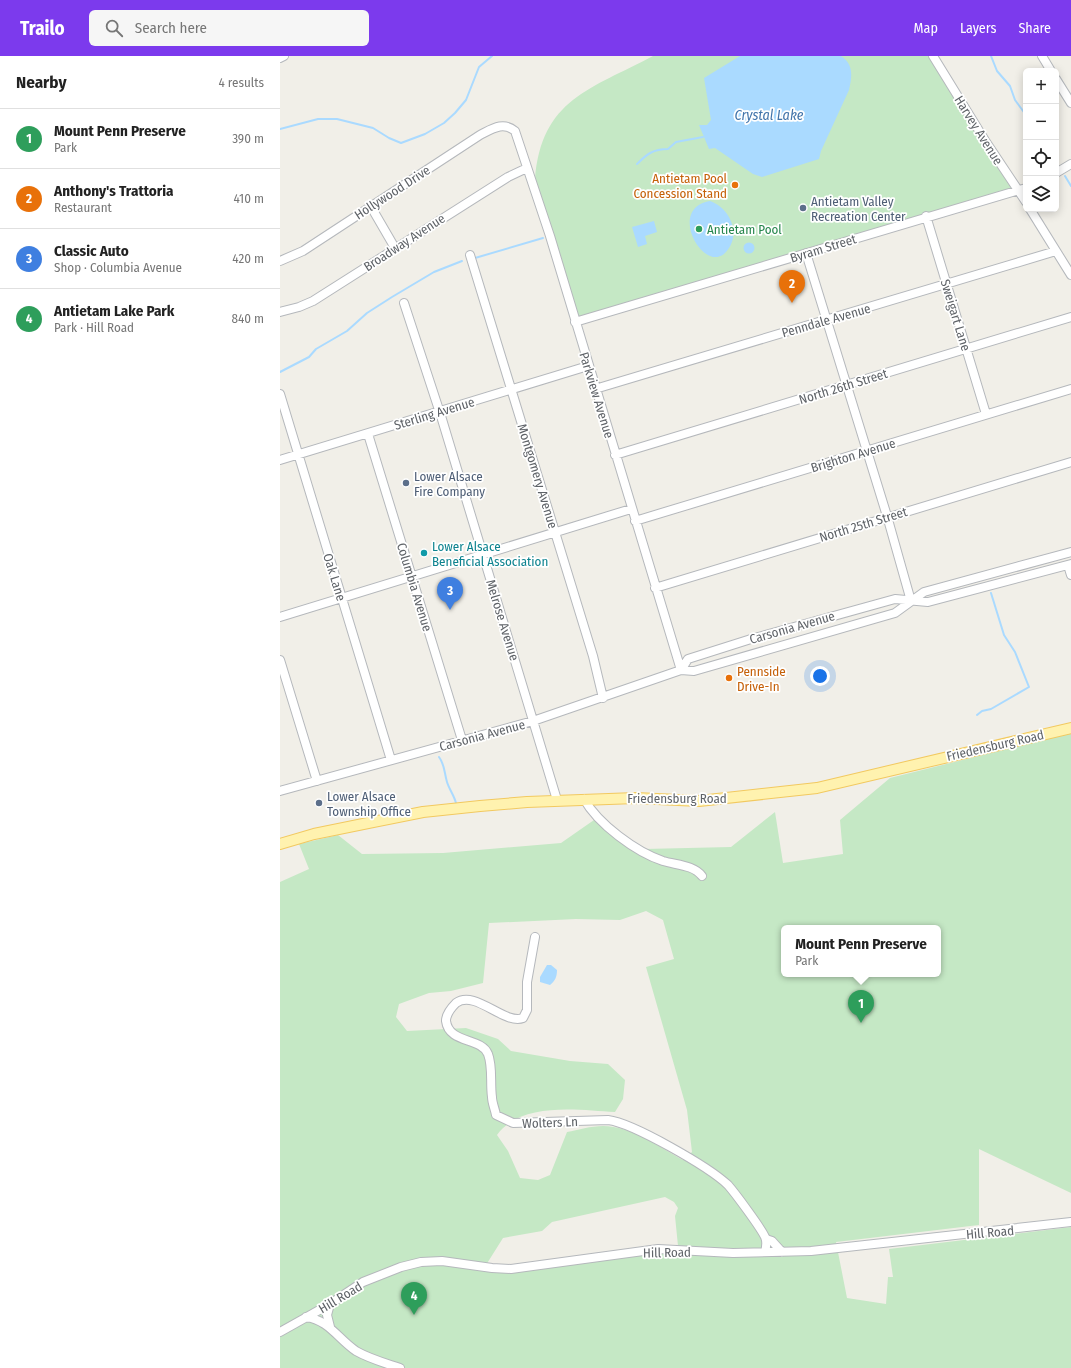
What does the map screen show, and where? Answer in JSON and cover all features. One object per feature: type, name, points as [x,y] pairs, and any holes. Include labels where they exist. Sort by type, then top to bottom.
[{"type":"main road","name":"Friedensburg Road","points":[[280,844],[314,834],[424,812],[480,806],[584,799],[636,798],[699,801],[817,788],[1071,728]]},
{"type":"street","points":[[280,58],[284,56]]},
{"type":"street","name":"Harvey Avenue","points":[[933,56],[986,142],[1022,189]]},
{"type":"street","points":[[1042,56],[1049,68]]},
{"type":"street","points":[[1059,84],[1071,103]]},
{"type":"street","name":"Parkview Avenue","points":[[506,126],[514,131],[518,138],[550,236],[631,509],[681,670]]},
{"type":"street","name":"Hollywood Drive","points":[[280,261],[303,251],[480,135],[491,129],[506,126]]},
{"type":"street","points":[[1059,172],[1071,164]]},
{"type":"street","name":"Broadway Avenue","points":[[280,312],[299,307],[313,300],[508,177],[527,168]]},
{"type":"street","name":"Byram Street","points":[[575,322],[926,216],[1022,189]]},
{"type":"street","points":[[370,206],[395,248]]},
{"type":"street","points":[[1032,212],[1071,275]]},
{"type":"street","name":"Sweigart Lane","points":[[926,216],[986,414]]},
{"type":"street","name":"Penndale Avenue","points":[[595,389],[826,319],[947,285],[1056,251]]},
{"type":"street","points":[[806,253],[887,516],[911,601]]},
{"type":"street","name":"Montgomery Avenue","points":[[470,255],[593,656],[603,698]]},
{"type":"street","name":"Melrose Avenue","points":[[404,303],[439,411],[557,800]]},
{"type":"street","name":"North 26th Street","points":[[615,455],[846,384],[1071,318]]},
{"type":"street","name":"Sterling Avenue","points":[[280,460],[588,366]]},
{"type":"street","name":"Brighton Avenue","points":[[635,521],[1071,389]]},
{"type":"street","name":"Oak Lane","points":[[280,394],[391,760]]},
{"type":"street","name":"Columbia Avenue","points":[[368,434],[462,740]]},
{"type":"street","name":"North 25th Street","points":[[655,588],[887,516],[1071,462]]},
{"type":"street","points":[[280,617],[631,509]]},
{"type":"street","name":"Carsonia Avenue","points":[[280,791],[533,721],[681,670],[694,671],[895,613],[924,592],[1071,552]]},
{"type":"street","points":[[1070,565],[1071,575]]},
{"type":"street","name":"Carsonia Avenue","points":[[681,670],[688,659],[751,639],[895,599],[928,602],[1070,565]]},
{"type":"street","points":[[280,660],[317,781]]},
{"type":"street","points":[[584,799],[589,808],[603,822],[632,846],[662,861],[694,869],[702,876]]},
{"type":"street","name":"Wolters Ln","points":[[535,937],[527,982],[527,1010],[523,1018],[514,1018],[479,1003],[466,1000],[455,1005],[446,1019],[448,1028],[452,1033],[480,1046],[487,1052],[490,1061],[492,1098],[496,1115],[513,1123],[608,1120],[620,1121],[679,1152],[728,1186],[766,1239]]},
{"type":"street","name":"Hill Road","points":[[280,1332],[330,1304],[363,1282],[421,1262],[442,1261],[511,1269],[658,1249],[782,1252],[846,1248],[1071,1222]]},
{"type":"street","points":[[765,1252],[766,1239],[772,1241],[782,1252]]},
{"type":"street","points":[[330,1304],[327,1315],[330,1327]]},
{"type":"street","points":[[305,1317],[320,1320],[330,1327],[340,1338],[372,1359],[400,1368]]},
{"type":"green space","points":[[653,56],[934,56],[1019,191],[575,322],[535,180],[539,153],[547,131],[559,114],[573,100],[590,88]]},
{"type":"green space","points":[[1071,733],[1071,1193],[979,1149],[979,1225],[836,1242],[847,1298],[886,1304],[888,1277],[893,1277],[889,1249],[1071,1227],[1071,1368],[280,1368],[280,882],[309,869],[299,844],[338,835],[362,854],[443,853],[561,843],[594,820],[644,849],[731,847],[775,812],[783,863],[843,854],[840,820],[890,778]],"holes":[[[646,911],[663,920],[674,959],[646,967],[687,1110],[692,1152],[683,1160],[644,1138],[624,1129],[603,1126],[594,1127],[567,1132],[550,1175],[538,1180],[520,1178],[508,1151],[497,1135],[508,1124],[521,1117],[536,1112],[552,1110],[568,1109],[615,1112],[623,1099],[625,1080],[608,1064],[570,1061],[511,1051],[498,1039],[466,1028],[407,1031],[396,1017],[399,1004],[429,993],[451,991],[483,983],[489,923],[576,919],[620,920]],[[665,1197],[674,1202],[678,1208],[675,1216],[678,1246],[598,1253],[511,1266],[486,1265],[503,1238],[542,1231],[552,1222]]]},
{"type":"water","name":"Crystal Lake","points":[[740,56],[841,56],[845,59],[851,71],[849,90],[821,151],[819,159],[762,177],[753,174],[715,148],[709,149],[699,125],[707,125],[711,120],[704,78]]},
{"type":"water","points":[[710,201],[717,204],[728,215],[732,222],[733,230],[731,245],[726,252],[717,257],[708,255],[700,248],[693,238],[690,227],[691,215],[697,206]]},
{"type":"water","points":[[654,221],[657,232],[645,236],[647,244],[638,247],[632,227]]},
{"type":"water","points":[[747,243],[751,243],[753,244],[753,252],[747,253],[744,250],[744,246]]},
{"type":"water","points":[[547,965],[551,965],[557,970],[557,975],[550,985],[540,982],[540,977]]},
{"type":"waterway","points":[[280,129],[318,119],[337,119],[373,128],[389,138],[401,143],[425,134],[444,123],[455,113],[466,100],[479,67],[492,56]]},
{"type":"waterway","points":[[991,56],[997,71],[1010,86],[1015,100],[1023,111]]},
{"type":"waterway","points":[[637,164],[651,153],[658,150],[668,149],[676,142],[703,137]]},
{"type":"waterway","points":[[1065,176],[1071,186]]},
{"type":"waterway","points":[[475,258],[543,238]]},
{"type":"waterway","points":[[280,372],[309,357],[316,349],[347,331],[367,313],[392,297],[434,272],[462,261]]},
{"type":"waterway","points":[[977,715],[982,711],[991,709],[1029,687],[1015,652],[1004,635],[991,593]]},
{"type":"waterway","points":[[439,757],[448,785],[456,803]]},
{"type":"place","name":"Antietam Pool Concession Stand","points":[[735,185]]},
{"type":"place","name":"Antietam Valley Recreation Center","points":[[803,208]]},
{"type":"place","name":"Antietam Pool","points":[[699,229]]},
{"type":"place","name":"Anthony's Trattoria","points":[[792,303]]},
{"type":"place","name":"Lower Alsace Fire Company","points":[[406,483]]},
{"type":"place","name":"Lower Alsace Beneficial Association","points":[[424,553]]},
{"type":"place","name":"Classic Auto","points":[[450,610]]},
{"type":"place","name":"Pennside Drive-In","points":[[729,678]]},
{"type":"place","name":"Lower Alsace Township Office","points":[[319,803]]},
{"type":"place","name":"Mount Penn Preserve","points":[[861,1023]]},
{"type":"place","name":"Antietam Lake Park","points":[[414,1315]]}]
